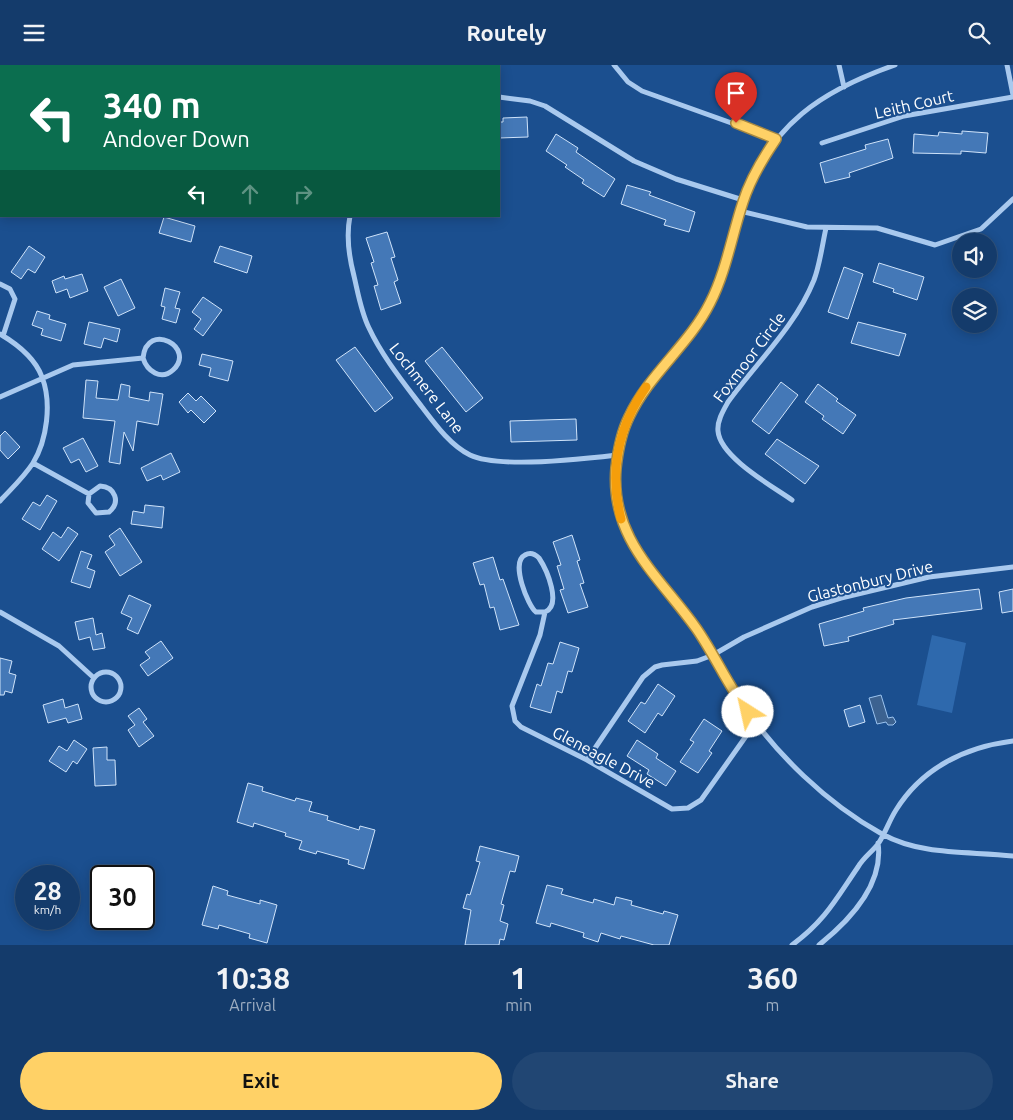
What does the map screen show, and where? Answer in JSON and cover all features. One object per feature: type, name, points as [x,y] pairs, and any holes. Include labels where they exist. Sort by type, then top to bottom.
[{"type":"street","points":[[614,65],[628,82],[642,91],[776,139]]},
{"type":"street","points":[[839,65],[844,87]]},
{"type":"street","points":[[895,65],[819,100],[794,119],[776,139],[764,157],[744,200],[710,303],[645,389],[628,417],[620,440],[616,492],[622,523],[629,539],[645,564],[687,615],[740,702],[793,766],[841,807],[883,835],[926,849],[1013,856]]},
{"type":"street","points":[[1007,65],[1013,96]]},
{"type":"street","name":"Leith Court","points":[[822,143],[904,116],[1013,96]]},
{"type":"street","points":[[500,97],[530,101],[545,106],[634,161],[676,179],[744,200]]},
{"type":"street","points":[[740,211],[791,224],[826,228],[877,228],[936,245],[981,229],[1013,199]]},
{"type":"street","name":"Lochmere Lane","points":[[350,217],[349,253],[368,327],[383,353],[418,402],[458,448],[471,456],[501,461],[577,460],[618,455]]},
{"type":"street","name":"Foxmoor Circle","points":[[792,500],[732,456],[722,445],[717,430],[728,402],[787,329],[799,310],[818,269],[826,228]]},
{"type":"street","points":[[0,284],[10,289],[15,299],[1,335],[18,346],[31,360],[42,377],[46,402],[44,437],[33,463],[0,501]]},
{"type":"street","points":[[161,339],[172,342],[176,347],[179,357],[175,369],[159,375],[148,369],[144,358],[146,347],[155,340],[161,339]]},
{"type":"street","points":[[0,397],[73,365],[144,358]]},
{"type":"street","points":[[33,463],[89,494]]},
{"type":"street","points":[[95,487],[105,487],[115,495],[115,505],[109,512],[96,513],[88,503],[89,494],[95,487]]},
{"type":"street","name":"Gleneagle Drive","points":[[545,612],[536,612],[530,606],[517,568],[519,560],[525,555],[532,554],[542,561],[554,600],[552,608],[545,612],[540,635],[512,706],[512,714],[515,721],[521,727],[587,760],[672,809],[688,808],[701,800],[756,722]]},
{"type":"street","name":"Glastonbury Drive","points":[[587,760],[648,672],[662,665],[697,661],[713,655],[744,637],[812,607],[841,598],[929,577],[1013,567]]},
{"type":"street","points":[[0,612],[59,647],[94,678]]},
{"type":"street","points":[[102,672],[117,676],[121,685],[119,695],[112,702],[98,700],[91,687],[94,678],[102,672]]},
{"type":"street","points":[[792,945],[835,903],[857,867],[878,843],[908,793],[936,767],[968,751],[1013,741]]},
{"type":"street","points":[[819,945],[843,923],[862,900],[880,866],[878,843]]},
{"type":"shaded area","points":[[932,635],[966,643],[952,713],[917,705]]},
{"type":"shaded area","points":[[881,695],[888,718],[893,717],[896,722],[893,725],[888,725],[886,722],[877,724],[869,698]]},
{"type":"building","points":[[527,117],[528,137],[500,138],[500,122],[503,122],[503,118]]},
{"type":"building","points":[[962,131],[988,133],[986,153],[961,151],[961,154],[913,153],[914,134],[938,136],[939,132],[962,134]]},
{"type":"building","points":[[556,134],[578,148],[576,152],[615,179],[604,197],[582,183],[584,180],[565,167],[567,165],[546,151]]},
{"type":"building","points":[[888,139],[893,158],[849,173],[850,177],[825,183],[820,163],[866,149],[865,145]]},
{"type":"building","points":[[627,185],[651,192],[649,195],[695,212],[689,232],[664,225],[666,220],[621,204]]},
{"type":"building","points":[[164,217],[195,226],[191,242],[159,233]]},
{"type":"building","points":[[387,232],[395,257],[391,258],[398,280],[394,282],[401,303],[381,310],[374,286],[378,285],[371,263],[374,262],[366,238]]},
{"type":"building","points":[[29,246],[45,257],[35,273],[28,269],[21,279],[11,272]]},
{"type":"building","points":[[220,246],[252,256],[247,273],[214,262]]},
{"type":"building","points":[[879,263],[924,277],[917,300],[893,292],[894,289],[873,282]]},
{"type":"building","points":[[844,267],[863,274],[848,319],[828,312]]},
{"type":"building","points":[[82,274],[88,291],[70,298],[67,289],[56,293],[52,281],[64,276],[65,279]]},
{"type":"building","points":[[121,279],[135,308],[118,316],[104,287]]},
{"type":"building","points":[[165,288],[180,292],[175,308],[180,309],[176,323],[162,319],[165,307],[161,306]]},
{"type":"building","points":[[203,297],[222,310],[203,336],[194,329],[201,319],[192,312]]},
{"type":"building","points":[[37,311],[50,315],[49,319],[66,324],[61,341],[41,335],[43,329],[32,325]]},
{"type":"building","points":[[89,322],[120,329],[117,342],[104,338],[101,348],[84,344]]},
{"type":"building","points":[[858,322],[906,334],[899,356],[851,343]]},
{"type":"building","points":[[355,347],[393,398],[375,412],[336,360]]},
{"type":"building","points":[[442,347],[483,398],[466,412],[425,361]]},
{"type":"building","points":[[202,354],[233,361],[228,381],[209,376],[211,368],[199,365]]},
{"type":"building","points":[[86,380],[98,381],[96,398],[118,400],[121,384],[130,386],[129,397],[149,401],[150,392],[163,394],[158,425],[137,421],[133,451],[124,432],[120,464],[109,462],[115,421],[83,418]]},
{"type":"building","points":[[781,382],[798,395],[769,434],[752,421]]},
{"type":"building","points":[[818,384],[838,399],[836,401],[856,415],[843,434],[822,419],[824,416],[805,402]]},
{"type":"building","points":[[188,393],[196,401],[201,396],[216,411],[204,423],[191,410],[188,413],[179,402]]},
{"type":"building","points":[[576,419],[577,440],[511,442],[510,421]]},
{"type":"building","points":[[5,431],[20,447],[8,459],[0,450],[0,436]]},
{"type":"building","points":[[83,438],[98,466],[86,472],[79,459],[71,463],[63,448]]},
{"type":"building","points":[[777,439],[819,466],[805,484],[765,454]]},
{"type":"building","points":[[171,453],[180,472],[163,480],[161,475],[147,481],[141,468]]},
{"type":"building","points":[[47,495],[57,501],[40,530],[22,519],[33,502],[40,506]]},
{"type":"building","points":[[145,505],[164,507],[162,528],[131,524],[133,511],[144,513]]},
{"type":"building","points":[[68,527],[78,534],[59,561],[42,549],[53,532],[61,538]]},
{"type":"building","points":[[120,528],[142,562],[120,576],[105,552],[115,545],[109,536]]},
{"type":"building","points":[[572,535],[580,560],[577,561],[584,583],[580,584],[588,607],[568,613],[560,590],[564,589],[557,566],[561,565],[553,542]]},
{"type":"building","points":[[81,551],[92,555],[87,568],[95,571],[90,588],[71,582]]},
{"type":"building","points":[[493,557],[500,580],[503,579],[519,625],[500,630],[494,607],[490,608],[484,584],[480,585],[473,563]]},
{"type":"building","points":[[979,589],[982,609],[893,620],[894,624],[848,637],[849,641],[824,646],[819,624],[864,611],[863,608],[906,598]]},
{"type":"building","points":[[1013,589],[1013,611],[1002,613],[999,592]]},
{"type":"building","points":[[129,595],[151,605],[138,634],[127,629],[132,618],[121,613]]},
{"type":"building","points":[[93,618],[96,635],[102,633],[105,648],[93,650],[90,637],[79,640],[75,622]]},
{"type":"building","points":[[161,641],[173,658],[148,676],[140,665],[150,658],[145,652]]},
{"type":"building","points":[[560,642],[579,648],[572,672],[568,671],[562,693],[557,691],[551,713],[530,707],[537,684],[541,686],[548,663],[553,664]]},
{"type":"building","points":[[0,658],[12,661],[9,673],[16,675],[12,693],[5,691],[4,695],[0,695]]},
{"type":"building","points":[[658,684],[675,696],[662,716],[658,713],[645,733],[628,721],[641,702],[645,704]]},
{"type":"building","points":[[63,699],[65,708],[78,704],[82,719],[68,723],[66,718],[48,723],[43,705]]},
{"type":"building","points":[[860,705],[865,722],[849,727],[844,710]]},
{"type":"building","points":[[139,708],[147,719],[143,722],[154,736],[139,747],[128,730],[135,725],[128,716]]},
{"type":"building","points":[[704,719],[722,731],[709,751],[712,753],[698,773],[680,762],[694,742],[690,740]]},
{"type":"building","points":[[74,740],[87,749],[77,764],[73,761],[66,772],[49,761],[59,746],[67,751]]},
{"type":"building","points":[[637,740],[658,754],[656,758],[676,771],[666,786],[647,774],[649,770],[627,756]]},
{"type":"building","points":[[107,747],[107,760],[115,760],[116,785],[95,786],[93,748]]},
{"type":"building","points":[[248,783],[263,787],[262,791],[295,801],[296,798],[312,802],[309,811],[328,816],[327,820],[359,830],[360,826],[375,830],[364,869],[348,864],[349,860],[317,851],[316,854],[299,849],[302,841],[285,836],[286,833],[254,823],[253,827],[237,822]]},
{"type":"building","points":[[480,846],[519,856],[515,872],[510,871],[501,904],[504,905],[500,921],[508,924],[504,940],[500,939],[499,945],[465,945],[471,910],[463,908],[467,894],[470,895],[480,862],[476,861]]},
{"type":"building","points":[[547,885],[563,889],[561,894],[593,903],[594,899],[614,905],[616,897],[632,901],[631,905],[663,914],[664,911],[678,915],[669,945],[654,945],[621,936],[620,939],[601,933],[598,942],[583,937],[584,933],[551,923],[550,927],[536,923]]},
{"type":"building","points":[[213,886],[228,891],[227,895],[260,904],[260,900],[277,905],[267,943],[249,938],[250,934],[219,925],[218,929],[202,925]]},
{"type":"slow traffic","points":[[621,519],[615,480],[620,440],[628,417],[646,387]]},
{"type":"route","points":[[736,123],[776,139],[762,160],[744,200],[710,303],[695,326],[645,389],[628,417],[620,440],[615,480],[622,523],[636,552],[687,615],[748,712]]}]
